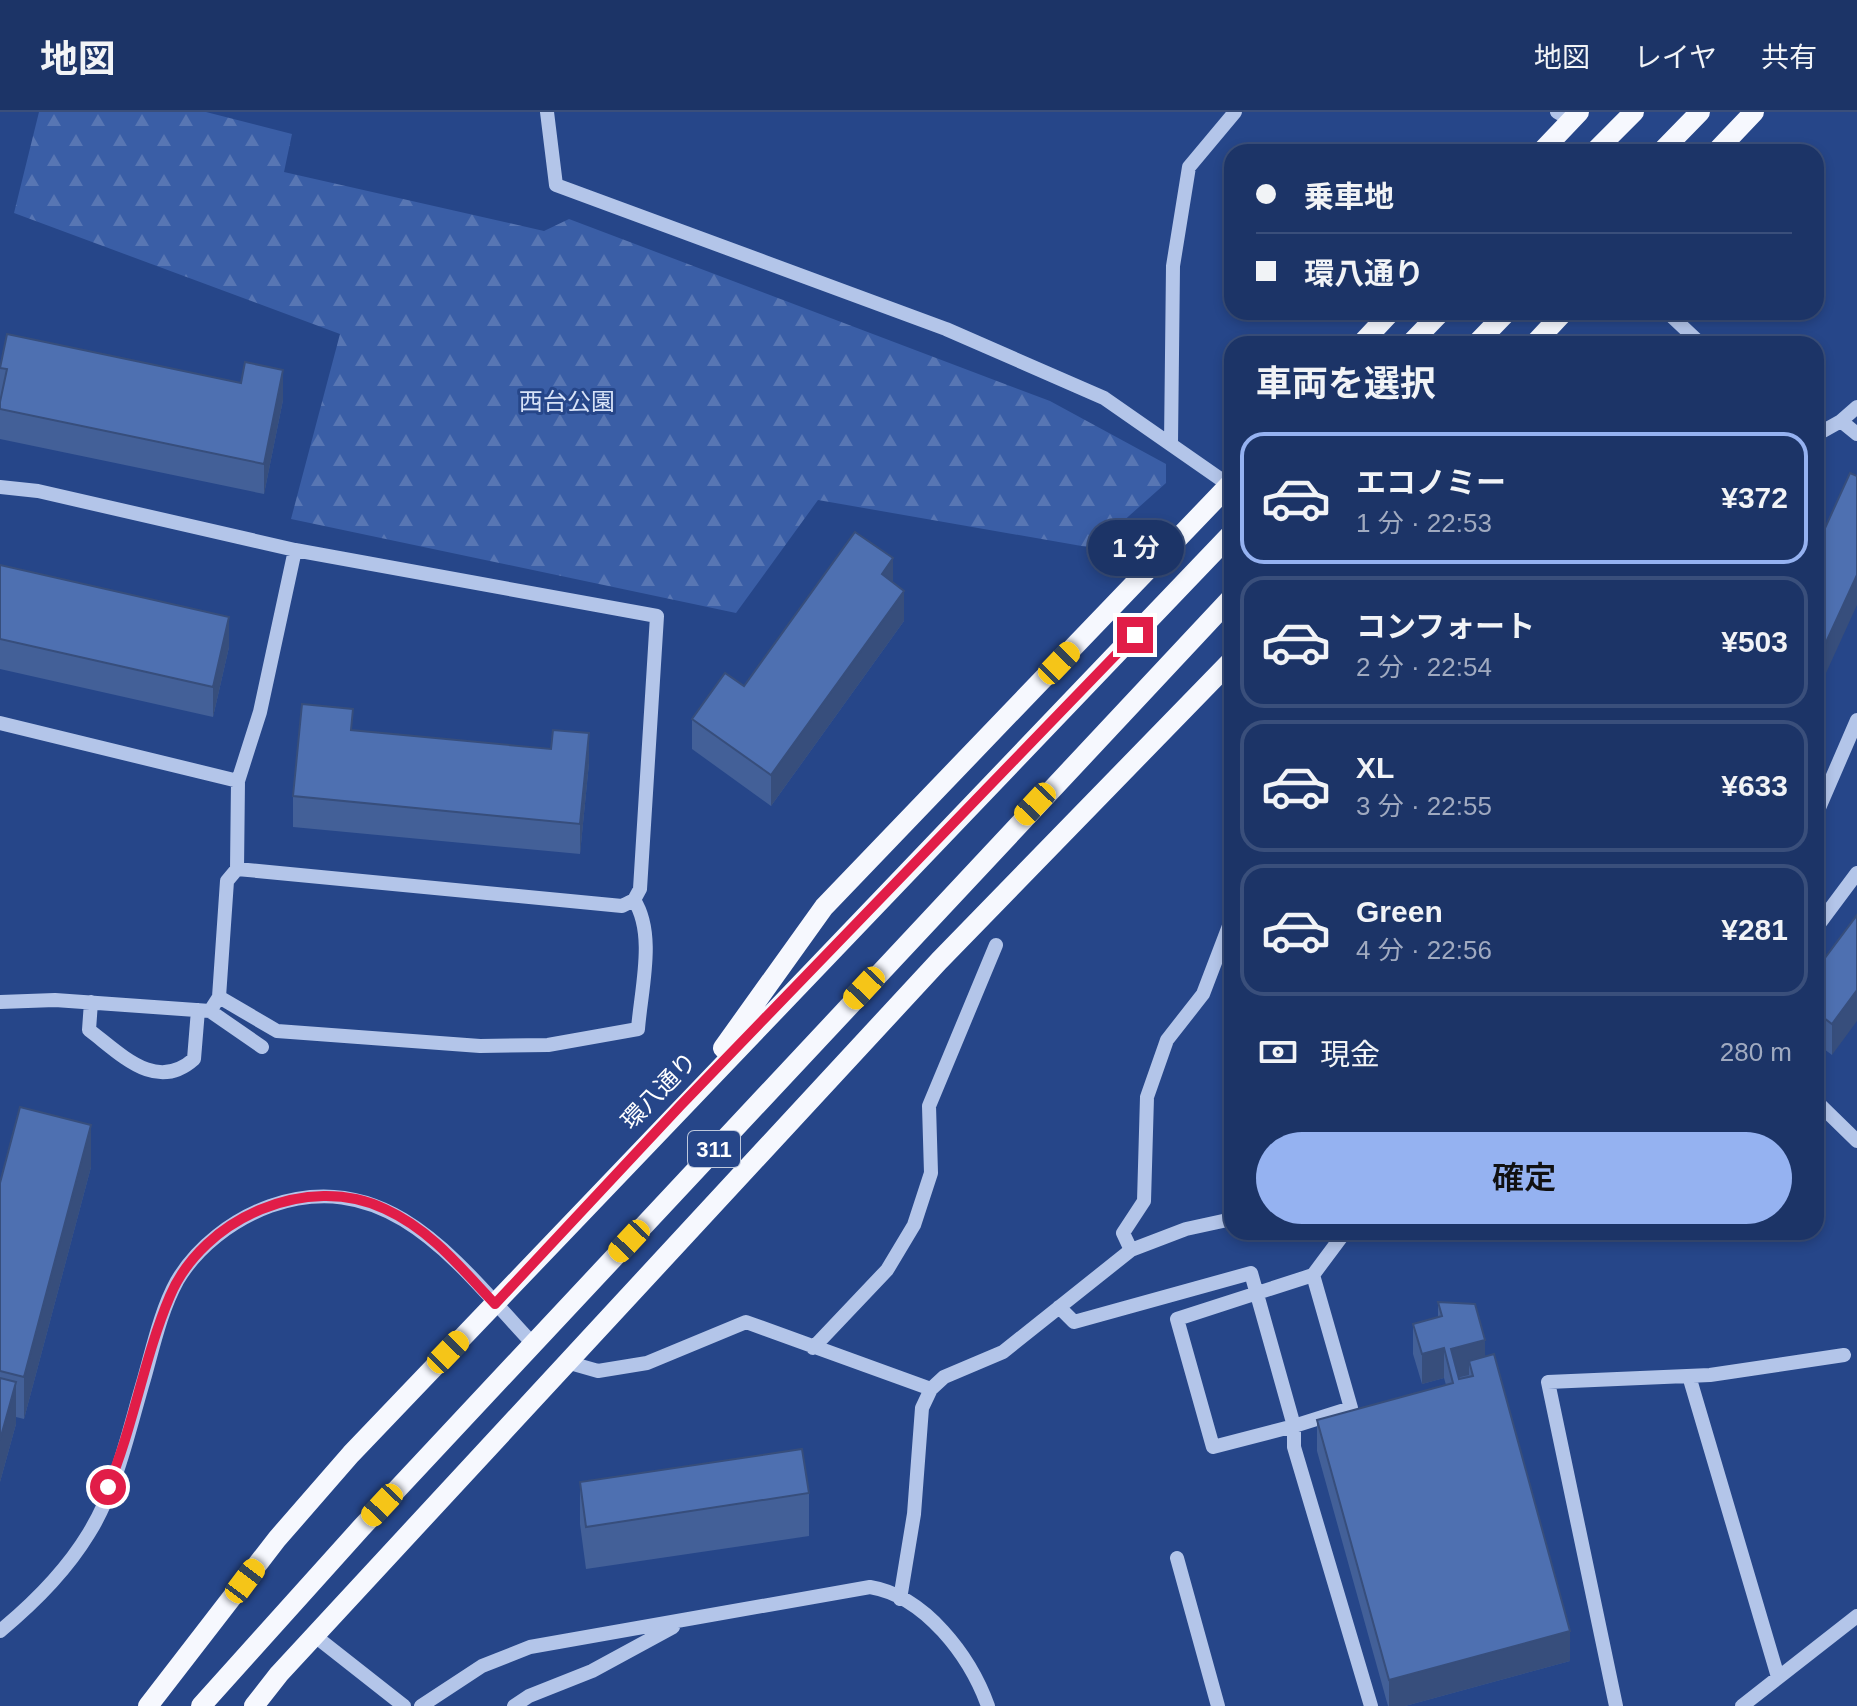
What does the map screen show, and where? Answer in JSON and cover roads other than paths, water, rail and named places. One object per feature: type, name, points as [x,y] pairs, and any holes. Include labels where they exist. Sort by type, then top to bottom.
[{"type":"main road","points":[[1602,144],[1634,112]]},
{"type":"main road","points":[[1669,144],[1700,112]]},
{"type":"main road","points":[[1724,144],[1754,112]]},
{"type":"main road","points":[[1547,144],[1569,115]]},
{"type":"main road","points":[[1368,336],[1384,320]]},
{"type":"main road","points":[[1418,336],[1433,320]]},
{"type":"main road","points":[[1484,336],[1499,320]]},
{"type":"main road","points":[[1542,336],[1556,320]]},
{"type":"main road","points":[[680,1106],[824,907],[1224,490]]},
{"type":"main road","name":"環八通り","points":[[148,1706],[277,1539],[362,1442],[680,1106],[1224,541]]},
{"type":"main road","name":"311","points":[[201,1706],[303,1590],[1224,605]]},
{"type":"main road","points":[[254,1706],[315,1636],[939,961],[1224,668]]},
{"type":"street","points":[[547,112],[556,185],[946,329],[1104,398],[1224,478]]},
{"type":"street","points":[[1171,443],[1173,266],[1189,167],[1235,112]]},
{"type":"street","points":[[1676,320],[1692,336]]},
{"type":"street","points":[[1824,431],[1857,407]]},
{"type":"street","points":[[1841,421],[1857,434]]},
{"type":"street","points":[[0,487],[38,491],[295,550],[657,616],[640,889],[634,900],[622,906],[237,869]]},
{"type":"street","points":[[91,1002],[89,1030],[146,1072],[162,1075],[183,1069],[194,1059],[204,1011],[219,997],[227,881],[237,869],[238,781],[260,712],[295,550]]},
{"type":"street","points":[[1824,796],[1857,720]]},
{"type":"street","points":[[0,723],[238,781]]},
{"type":"street","points":[[1824,917],[1857,873]]},
{"type":"street","points":[[219,997],[277,1031],[480,1046],[548,1045],[638,1029],[643,915],[634,900]]},
{"type":"street","points":[[1131,1250],[1123,1233],[1144,1201],[1147,1097],[1167,1040],[1203,994],[1224,939]]},
{"type":"street","points":[[813,1348],[887,1270],[914,1225],[931,1173],[929,1106],[996,945]]},
{"type":"street","points":[[0,1002],[91,1002],[204,1011],[262,1047]]},
{"type":"street","points":[[1824,1109],[1857,1141]]},
{"type":"street","points":[[0,1631],[49,1587],[90,1531],[118,1465],[170,1296],[198,1253],[231,1225],[253,1212],[305,1197],[370,1202],[426,1234],[534,1345]]},
{"type":"street","points":[[900,1599],[914,1514],[922,1408],[931,1389],[944,1377],[1003,1352],[1131,1250],[1186,1229],[1224,1221]]},
{"type":"street","points":[[1313,1275],[1351,1408],[1213,1447],[1177,1319],[1313,1275],[1339,1240]]},
{"type":"street","points":[[1059,1307],[1074,1322],[1251,1273],[1259,1291],[1294,1426],[1294,1447],[1371,1706]]},
{"type":"street","points":[[570,1363],[598,1371],[647,1363],[746,1322],[931,1389]]},
{"type":"street","points":[[1616,1706],[1548,1382],[1689,1376],[1844,1355]]},
{"type":"street","points":[[1689,1376],[1778,1677]]},
{"type":"street","points":[[1177,1558],[1218,1706]]},
{"type":"street","points":[[421,1706],[482,1666],[530,1647],[870,1587],[918,1609],[948,1637],[980,1683],[988,1706]]},
{"type":"street","points":[[1742,1706],[1857,1616]]},
{"type":"street","points":[[514,1706],[529,1696],[592,1671],[684,1622]]},
{"type":"street","points":[[315,1636],[404,1706]]},
{"type":"park label","name":"西台公園","points":[[567,402]]}]
